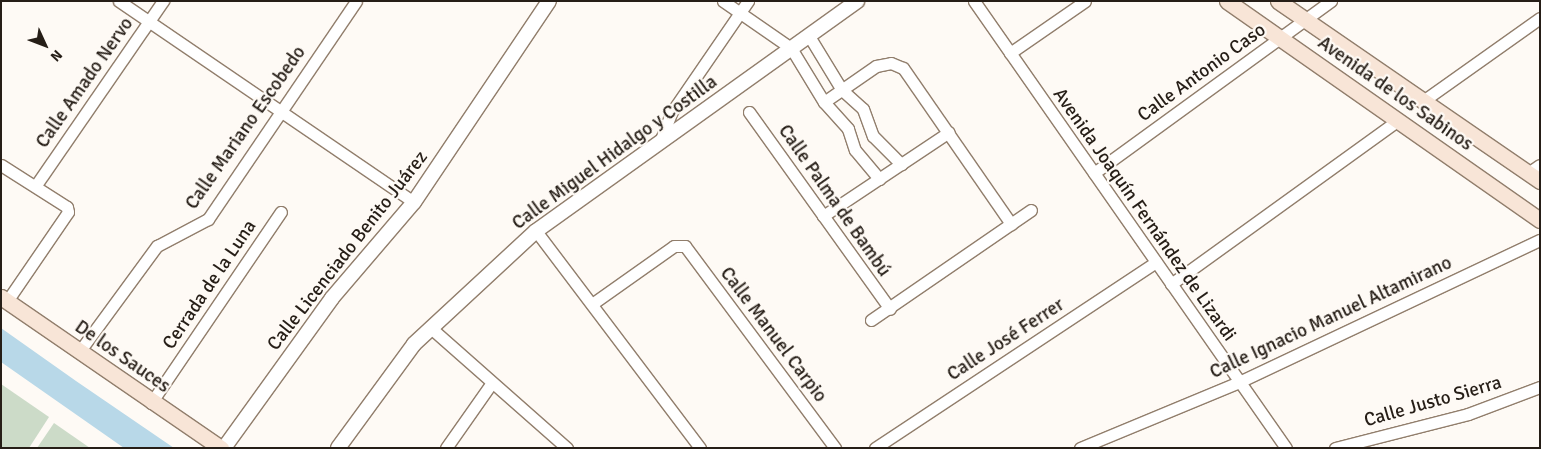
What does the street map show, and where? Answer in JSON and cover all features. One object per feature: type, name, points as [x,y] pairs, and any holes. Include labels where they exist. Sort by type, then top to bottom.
[{"type":"main road","name":"Avenida de los Sabinos","points":[[1227,1],[1540,220]]},
{"type":"main road","name":"Avenida de los Sabinos","points":[[1278,1],[1422,101],[1536,173]]},
{"type":"main road","name":"De los Sauces","points":[[4,299],[151,403],[222,448]]},
{"type":"street","points":[[120,1],[414,202]]},
{"type":"street","name":"Calle Amado Nervo","points":[[36,185],[163,1]]},
{"type":"street","name":"Calle Mariano Escobedo","points":[[78,352],[156,246],[208,219],[356,1]]},
{"type":"street","name":"Calle Licenciado Benito Juárez","points":[[222,448],[332,298],[414,202],[549,1]]},
{"type":"street","points":[[723,1],[791,48],[824,102],[845,124],[855,150],[879,179]]},
{"type":"street","points":[[660,142],[671,113],[748,1]]},
{"type":"street","name":"Calle Miguel Hidalgo y Costilla","points":[[338,448],[401,360],[536,231],[857,1]]},
{"type":"street","name":"Avenida Joaquín Fernández de Lizardi","points":[[974,1],[1286,448]]},
{"type":"street","points":[[1010,53],[1085,1]]},
{"type":"street","name":"Calle Antonio Caso","points":[[1094,173],[1331,1]]},
{"type":"street","points":[[1422,101],[1540,18]]},
{"type":"street","points":[[809,36],[842,90],[863,109],[879,143],[902,164]]},
{"type":"street","points":[[824,102],[876,66],[897,64],[912,78],[1011,224]]},
{"type":"street","name":"Calle Palma de Bambú","points":[[749,112],[890,309]]},
{"type":"street","points":[[1171,284],[1397,121]]},
{"type":"street","points":[[823,216],[949,132]]},
{"type":"street","points":[[1,165],[67,206],[68,212],[4,299]]},
{"type":"street","points":[[871,320],[890,309],[1031,210]]},
{"type":"street","name":"Cerrada de la Luna","points":[[151,403],[281,212]]},
{"type":"street","points":[[536,231],[700,448]]},
{"type":"street","name":"Calle Ignacio Manuel Altamirano","points":[[1080,448],[1239,382],[1540,240]]},
{"type":"street","name":"Calle Manuel Carpio","points":[[592,304],[674,246],[682,244],[835,448]]},
{"type":"street","name":"Calle José Ferrer","points":[[875,448],[1156,262]]},
{"type":"street","points":[[432,329],[491,384],[567,448]]},
{"type":"street","points":[[446,448],[491,384]]},
{"type":"street","name":"Calle Justo Sierra","points":[[1335,448],[1468,414],[1540,387]]},
{"type":"green space","points":[[1,384],[49,417],[29,448],[1,448]]},
{"type":"green space","points":[[54,423],[90,448],[37,448]]},
{"type":"water","points":[[1,328],[174,448],[124,448],[1,362]]}]
